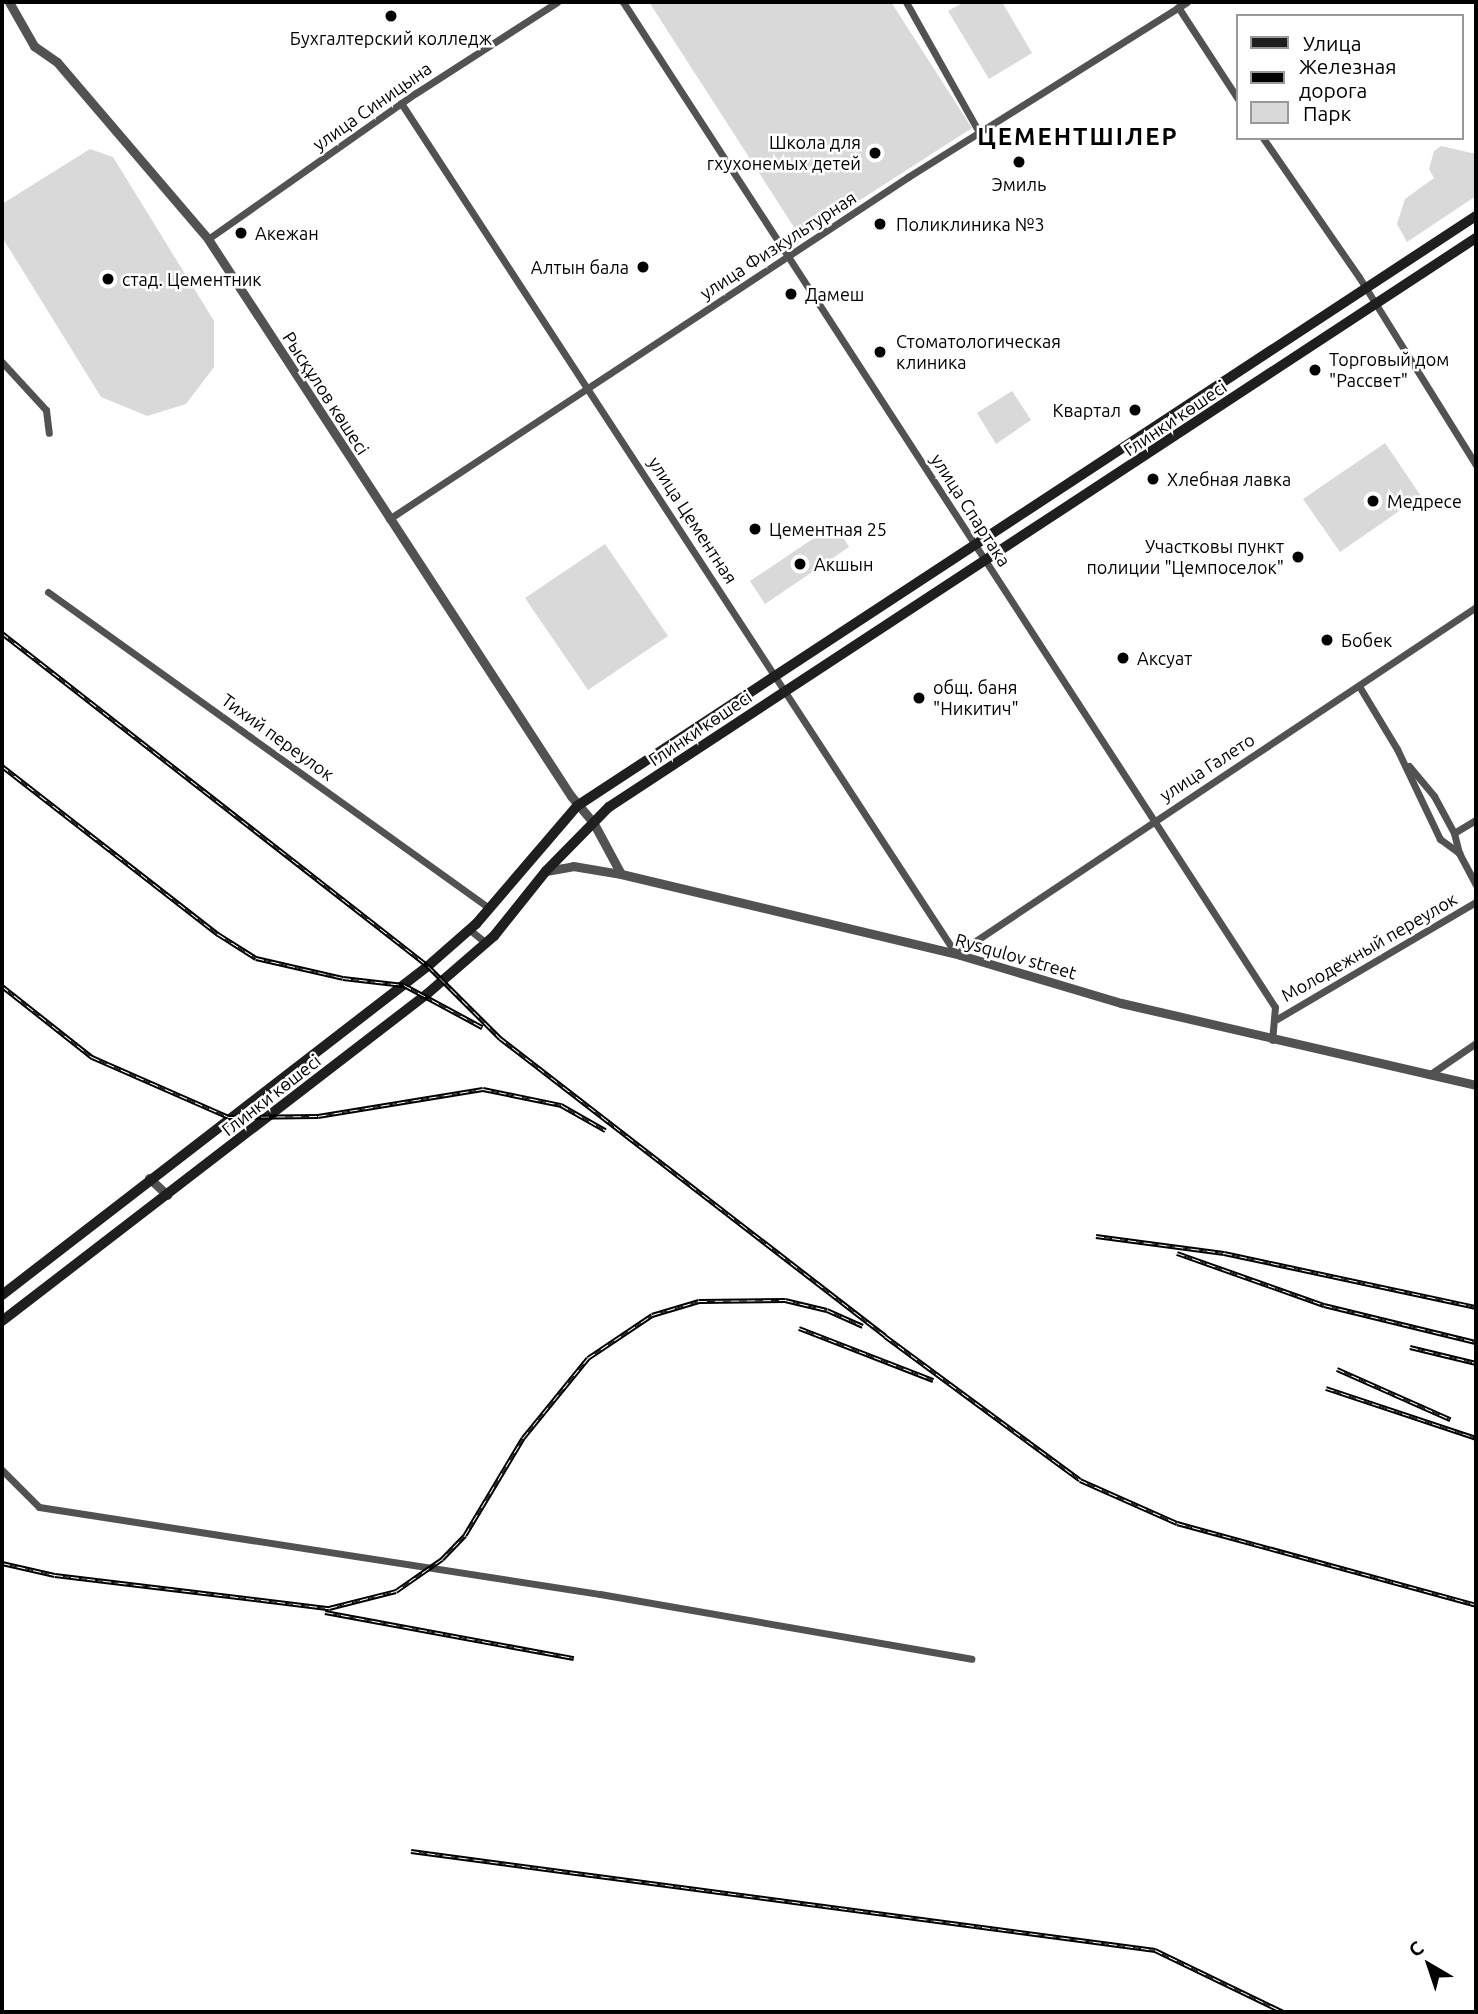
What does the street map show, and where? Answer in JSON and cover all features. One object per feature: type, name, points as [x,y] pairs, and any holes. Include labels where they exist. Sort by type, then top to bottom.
[{"type":"main road","name":"Глинки көшесі","points":[[2,1295],[149,1178],[412,979],[470,930],[578,806],[777,678],[1476,216]]},
{"type":"main road","name":"Глинки көшесі","points":[[2,1321],[427,994],[486,943],[546,871],[593,822],[785,690],[986,563],[1476,238]]},
{"type":"street","name":"Рысқұлов көшесі","points":[[9,2],[34,46],[57,62],[208,239],[578,806],[593,822],[621,874]]},
{"type":"street","name":"улица Синицына","points":[[208,239],[401,103],[557,2]]},
{"type":"street","name":"улица Спартака","points":[[623,2],[1275,1007],[1277,1019]]},
{"type":"street","points":[[906,2],[980,134]]},
{"type":"street","name":"улица Физкультурная","points":[[389,519],[787,258],[1187,2]]},
{"type":"street","points":[[1178,7],[1236,96]]},
{"type":"street","name":"улица Цементная","points":[[401,103],[956,954]]},
{"type":"street","points":[[1264,140],[1366,288],[1374,306],[1476,465]]},
{"type":"street","points":[[2,362],[46,410],[49,433]]},
{"type":"street","name":"Тихий переулок","points":[[48,592],[489,908]]},
{"type":"street","name":"улица Галето","points":[[956,954],[1153,820],[1476,607]]},
{"type":"street","name":"Молодежный переулок","points":[[1359,686],[1403,761],[1440,839],[1460,853],[1476,885]]},
{"type":"street","points":[[1403,761],[1434,796],[1454,832],[1460,853]]},
{"type":"street","points":[[1454,832],[1476,820]]},
{"type":"street","name":"Rysqulov street","points":[[546,871],[573,866],[621,874],[956,954],[1121,1003],[1476,1085]]},
{"type":"street","name":"Молодежный переулок","points":[[1277,1019],[1476,902]]},
{"type":"street","points":[[470,930],[486,943]]},
{"type":"street","points":[[1272,1040],[1277,1019]]},
{"type":"street","points":[[1429,1075],[1476,1043]]},
{"type":"street","points":[[149,1178],[167,1195]]},
{"type":"street","points":[[2,1470],[39,1507],[600,1594],[971,1659]]},
{"type":"green space","points":[[649,2],[891,2],[972,128],[801,238]]},
{"type":"green space","points":[[964,2],[1002,2],[1032,53],[989,79],[948,11]]},
{"type":"green space","points":[[1441,146],[1476,154],[1476,196],[1407,242],[1397,224],[1405,199],[1434,178],[1429,169],[1434,151]]},
{"type":"green space","name":"стад. Цементник","points":[[90,149],[113,157],[214,321],[214,367],[186,404],[147,416],[101,397],[2,237],[2,204]]},
{"type":"green space","points":[[1012,391],[1031,420],[996,444],[977,413]]},
{"type":"green space","points":[[1385,443],[1421,496],[1340,552],[1303,499]]},
{"type":"green space","name":"Акшын","points":[[835,524],[849,547],[765,604],[750,581]]},
{"type":"green space","points":[[605,544],[668,636],[588,690],[525,598]]},
{"type":"railway","points":[[2,633],[428,966],[500,1038],[885,1336],[1080,1480],[1177,1523],[1476,1605]]},
{"type":"railway","points":[[2,766],[218,934],[256,958],[343,978],[404,985],[482,1027]]},
{"type":"railway","points":[[2,986],[92,1057],[229,1117],[318,1116],[483,1089],[561,1105],[605,1130]]},
{"type":"railway","points":[[1096,1236],[1224,1253],[1476,1307]]},
{"type":"railway","points":[[1177,1253],[1324,1305],[1476,1342]]},
{"type":"railway","points":[[2,1563],[55,1575],[329,1608],[396,1591],[442,1559],[465,1535],[523,1438],[588,1358],[652,1315],[699,1301],[785,1300],[827,1310],[863,1326]]},
{"type":"railway","points":[[799,1328],[933,1380]]},
{"type":"railway","points":[[1410,1347],[1476,1363]]},
{"type":"railway","points":[[1337,1369],[1450,1419]]},
{"type":"railway","points":[[1326,1388],[1476,1438]]},
{"type":"railway","points":[[325,1612],[574,1658]]},
{"type":"railway","points":[[411,1851],[1155,1950],[1283,2012]]},
{"type":"place","name":"Бухгалтерский колледж","points":[[391,16]]},
{"type":"place","name":"Школа для гхухонемых детей","points":[[875,153]]},
{"type":"place","name":"Эмиль","points":[[1019,162]]},
{"type":"place","name":"Поликлиника №3","points":[[880,224]]},
{"type":"place","name":"Акежан","points":[[241,233]]},
{"type":"place","name":"Алтын бала","points":[[643,267]]},
{"type":"place","name":"стад. Цементник","points":[[108,279]]},
{"type":"place","name":"Дамеш","points":[[791,294]]},
{"type":"place","name":"Стоматологическая клиника","points":[[880,352]]},
{"type":"place","name":"Торговый дом \"Рассвет\"","points":[[1315,370]]},
{"type":"place","name":"Квартал","points":[[1135,410]]},
{"type":"place","name":"Хлебная лавка","points":[[1153,479]]},
{"type":"place","name":"Медресе","points":[[1373,501]]},
{"type":"place","name":"Цементная 25","points":[[755,529]]},
{"type":"place","name":"Участковы пункт полиции \"Цемпоселок\"","points":[[1298,557]]},
{"type":"place","name":"Акшын","points":[[800,564]]},
{"type":"place","name":"Бобек","points":[[1327,640]]},
{"type":"place","name":"Аксуат","points":[[1123,658]]},
{"type":"place","name":"общ. баня \"Никитич\"","points":[[919,698]]},
{"type":"district","name":"ЦЕМЕНТШІЛЕР","points":[[1078,137]]}]
